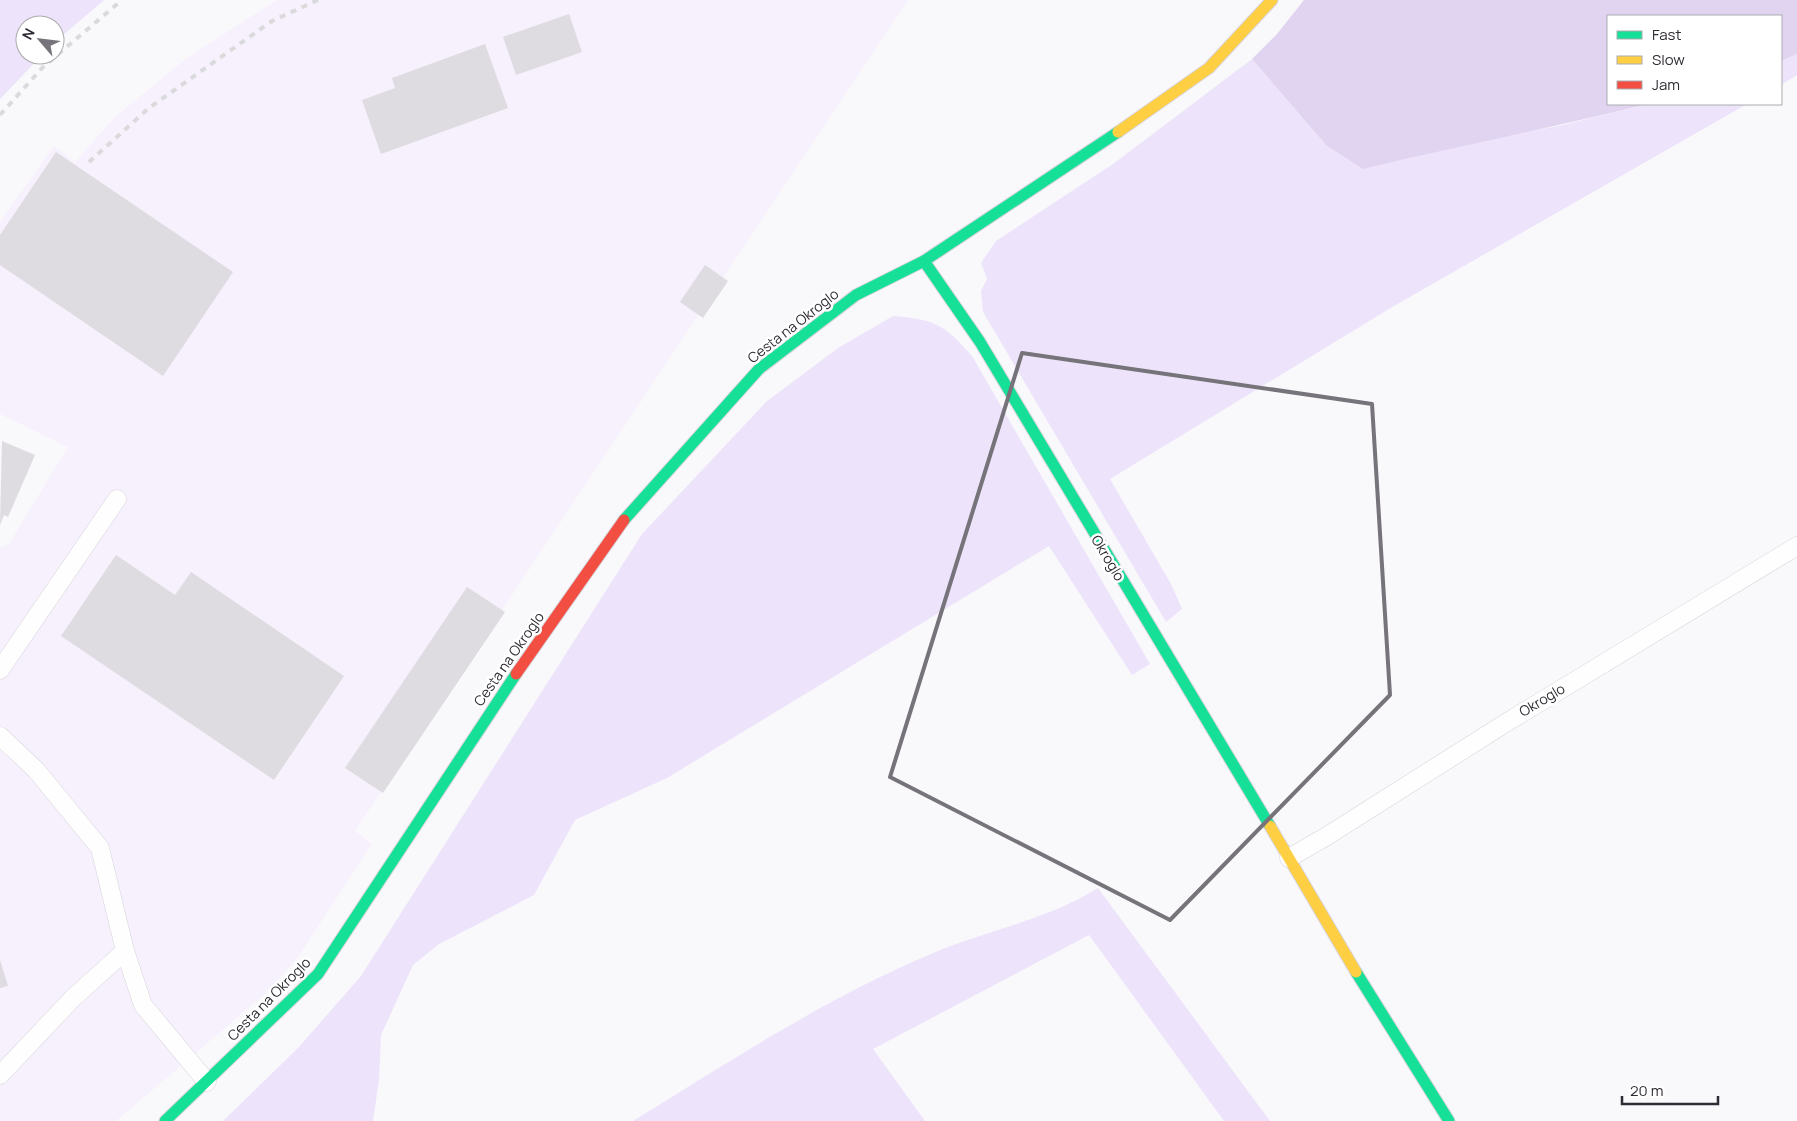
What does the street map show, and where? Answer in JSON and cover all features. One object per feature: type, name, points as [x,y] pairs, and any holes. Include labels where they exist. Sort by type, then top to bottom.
[{"type":"street","name":"Cesta na Okroglo","points":[[165,1121],[318,974],[503,693],[629,513],[760,370],[856,295],[924,261],[1146,113],[1209,68],[1272,0]]},
{"type":"street","name":"Okroglo","points":[[924,261],[980,342],[1289,858],[1314,904],[1449,1121]]},
{"type":"lane","points":[[0,670],[117,499]]},
{"type":"lane","name":"Okroglo","points":[[1289,858],[1537,703],[1797,546]]},
{"type":"lane","points":[[0,736],[36,770],[100,848],[125,951],[143,1005],[207,1082]]},
{"type":"lane","points":[[0,1075],[73,998],[125,951]]},
{"type":"highlighted area","points":[[1022,353],[1372,404],[1390,695],[1170,920],[890,777]]},
{"type":"shaded area","points":[[0,0],[104,0],[65,33],[65,15],[15,15],[15,65],[32,65],[0,99]]},
{"type":"shaded area","points":[[277,0],[908,0],[355,831],[372,844],[298,957],[267,992],[116,1121],[0,1121],[0,548],[9,544],[68,447],[0,414],[0,222],[54,146],[75,162],[115,117],[187,58]]},
{"type":"shaded area","points":[[1304,0],[1797,0],[1797,54],[1782,61],[1782,15],[1607,15],[1607,105],[1643,105],[1363,169],[1326,145],[1252,59],[1277,34]]},
{"type":"shaded area","points":[[1797,54],[1797,75],[1782,84],[1782,61]]},
{"type":"shaded area","points":[[1252,59],[1326,145],[1476,142],[1563,125],[1643,105],[1745,105],[1394,306],[1110,479],[1171,584],[1182,609],[1166,622],[983,312],[981,291],[987,279],[981,263],[996,241],[1113,164]]},
{"type":"shaded area","points":[[893,316],[919,319],[938,326],[954,337],[972,356],[1150,664],[1132,675],[1049,546],[667,778],[575,820],[534,895],[439,944],[413,965],[381,1035],[379,1080],[373,1121],[223,1121],[298,1048],[361,976],[642,534],[767,401],[838,348]]},
{"type":"shaded area","points":[[1098,888],[1270,1121],[1224,1121],[1089,935],[873,1049],[925,1121],[633,1121],[780,1031],[855,989],[933,953],[1038,917],[1079,899]]},
{"type":"building","points":[[569,14],[582,52],[516,75],[503,37]]},
{"type":"building","points":[[485,44],[508,108],[381,154],[362,100],[395,88],[392,78]]},
{"type":"building","points":[[56,152],[233,272],[163,376],[0,265],[0,235]]},
{"type":"building","points":[[705,265],[728,281],[703,318],[680,302]]},
{"type":"building","points":[[2,441],[35,455],[8,517],[4,515],[0,525]]},
{"type":"building","points":[[116,555],[175,595],[191,572],[344,676],[274,780],[61,636]]},
{"type":"building","points":[[467,587],[505,612],[383,793],[345,768]]},
{"type":"building","points":[[0,960],[8,986],[0,988]]},
{"type":"railway","points":[[0,115],[43,67],[122,0]]},
{"type":"railway","points":[[89,162],[149,108],[272,21],[318,0]]},
{"type":"traffic: fast","points":[[624,520],[759,369],[856,295],[924,261],[1118,132]]},
{"type":"traffic: fast","points":[[924,261],[980,342],[1270,826]]},
{"type":"traffic: fast","points":[[165,1121],[318,974],[516,674]]},
{"type":"traffic: fast","points":[[1356,972],[1449,1121]]},
{"type":"traffic: slow","points":[[1118,132],[1209,68],[1272,0]]},
{"type":"traffic: slow","points":[[1270,826],[1356,972]]},
{"type":"traffic: jam","points":[[516,674],[624,520]]}]
